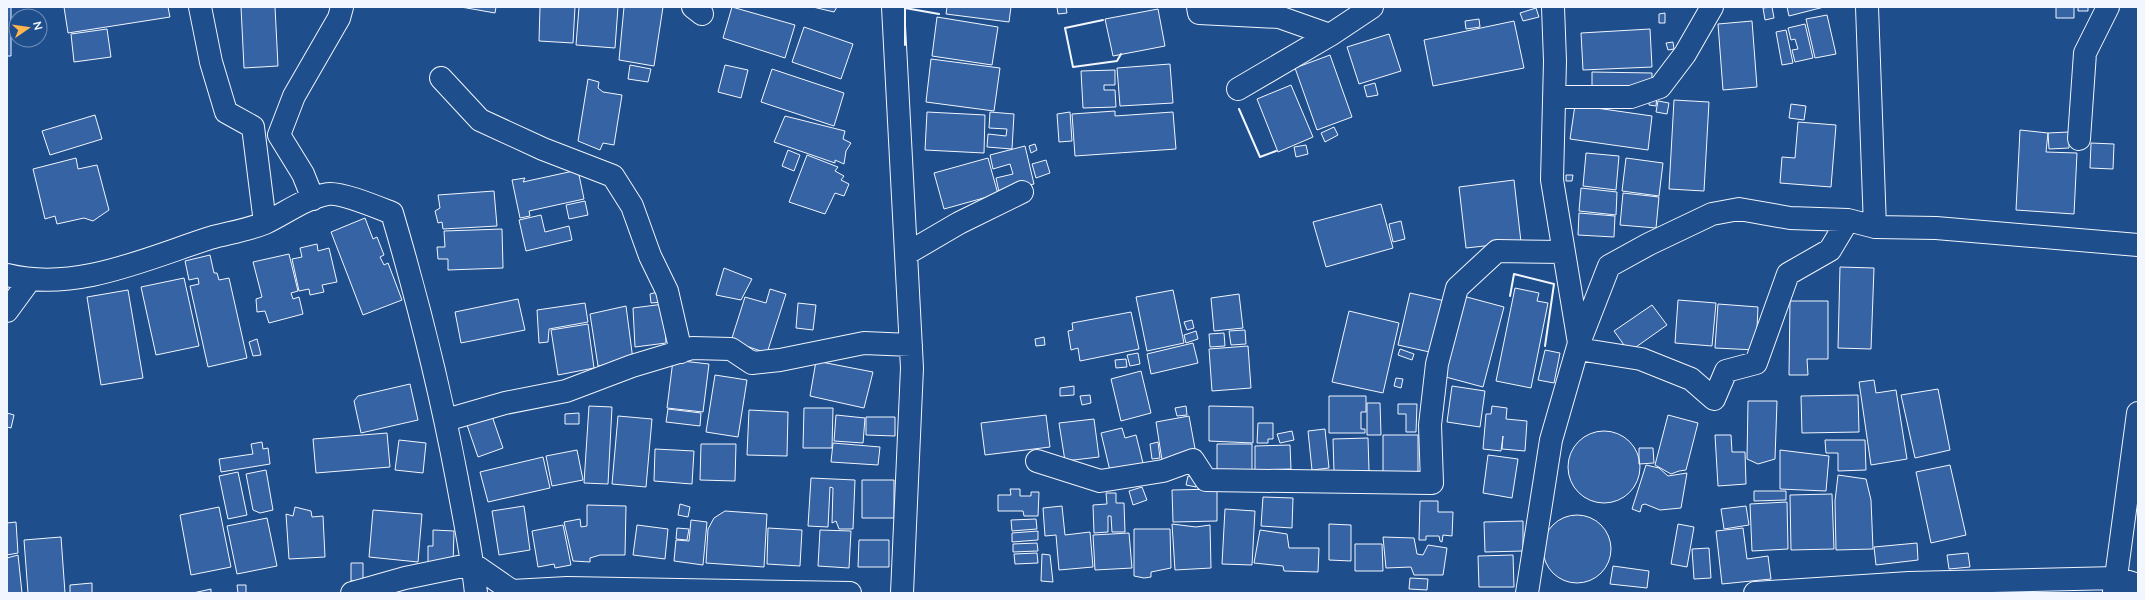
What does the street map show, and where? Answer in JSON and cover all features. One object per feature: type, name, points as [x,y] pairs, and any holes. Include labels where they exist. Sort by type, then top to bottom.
[{"type":"street","points":[[200,7],[211,62],[226,112],[253,127],[265,223]]},
{"type":"street","points":[[313,199],[302,174],[279,135],[294,96],[339,18],[342,7]]},
{"type":"street","points":[[893,7],[912,368],[902,593]]},
{"type":"street","points":[[1198,7],[1199,13],[1279,17],[1330,35]]},
{"type":"street","points":[[1238,89],[1330,35],[1372,7]]},
{"type":"street","points":[[1553,7],[1555,97],[1552,180],[1579,346]]},
{"type":"street","points":[[1555,97],[1631,96],[1660,87],[1685,54],[1712,7]]},
{"type":"street","points":[[1868,7],[1874,227]]},
{"type":"street","points":[[2079,139],[2085,53],[2108,7]]},
{"type":"street","points":[[441,78],[480,120],[543,149],[613,176],[632,206],[650,256],[667,290],[681,352]]},
{"type":"street","points":[[906,254],[959,224],[1022,192]]},
{"type":"street","points":[[7,275],[29,281],[76,278],[144,261],[210,238],[265,223],[295,206],[330,194],[367,203],[392,214],[415,292],[446,420],[473,564],[476,593]]},
{"type":"street","points":[[1527,593],[1551,440],[1579,346],[1609,266],[1649,244],[1712,214],[1739,209],[1790,218],[1848,220],[1874,227],[1936,228],[2138,245]]},
{"type":"street","points":[[1579,346],[1641,359],[1691,379],[1714,399],[1726,371],[1756,363],[1788,274],[1830,250],[1848,220]]},
{"type":"street","points":[[1037,460],[1100,481],[1163,472],[1193,460],[1206,480],[1432,483],[1430,425],[1436,372],[1457,288],[1497,251],[1564,252]]},
{"type":"street","points":[[7,311],[29,281]]},
{"type":"street","points":[[446,420],[505,403],[566,391],[632,366],[692,348],[731,349],[752,363],[780,360],[864,343],[911,345]]},
{"type":"street","points":[[2115,586],[2138,413]]},
{"type":"street","points":[[352,593],[405,578],[473,564],[511,592],[850,593]]},
{"type":"street","points":[[1756,593],[1909,583],[2115,586],[2138,585]]},
{"type":"building","points":[[7,7],[11,7],[8,8],[8,48],[11,48],[11,56],[7,56]]},
{"type":"building","points":[[64,7],[168,7],[170,17],[68,33]]},
{"type":"building","points":[[241,7],[275,7],[278,66],[244,68]]},
{"type":"building","points":[[461,7],[496,7],[495,13]]},
{"type":"building","points":[[540,7],[575,7],[573,43],[539,41]]},
{"type":"building","points":[[579,7],[618,7],[615,48],[576,45]]},
{"type":"building","points":[[624,7],[663,7],[654,66],[619,60]]},
{"type":"building","points":[[732,7],[795,25],[785,58],[723,38]]},
{"type":"building","points":[[813,7],[837,7],[834,12]]},
{"type":"building","points":[[947,7],[1011,7],[1009,22],[946,14]]},
{"type":"building","points":[[1057,7],[1066,7],[1067,13],[1058,14]]},
{"type":"building","points":[[1772,7],[1774,18],[1765,20],[1763,8]]},
{"type":"building","points":[[1787,7],[1824,7],[1789,16]]},
{"type":"building","points":[[2056,7],[2074,7],[2074,18],[2056,18]]},
{"type":"building","points":[[2078,7],[2088,7],[2088,11],[2078,11]]},
{"type":"building","points":[[1536,8],[1539,17],[1523,21],[1520,13]]},
{"type":"building","points":[[1158,9],[1165,46],[1113,56],[1105,19]]},
{"type":"building","points":[[1665,13],[1665,23],[1659,23],[1659,14]]},
{"type":"building","points":[[1827,15],[1836,54],[1815,58],[1806,19]]},
{"type":"building","points":[[937,17],[998,27],[992,65],[932,56]]},
{"type":"building","points":[[1479,19],[1480,27],[1466,29],[1465,21]]},
{"type":"building","points":[[1514,21],[1524,68],[1433,86],[1424,40]]},
{"type":"building","points":[[1752,21],[1757,87],[1723,90],[1718,24]]},
{"type":"building","points":[[1805,24],[1813,58],[1795,62],[1792,50],[1798,49],[1795,39],[1791,40],[1788,28]]},
{"type":"building","points":[[804,27],[853,44],[841,79],[792,62]]},
{"type":"building","points":[[107,29],[111,57],[74,62],[71,34]]},
{"type":"building","points":[[1650,29],[1652,67],[1583,70],[1581,33]]},
{"type":"building","points":[[1786,30],[1793,63],[1782,65],[1776,32]]},
{"type":"building","points":[[1389,34],[1401,71],[1359,84],[1347,47]]},
{"type":"building","points":[[1673,42],[1674,49],[1668,50],[1666,43]]},
{"type":"building","points":[[1330,55],[1352,117],[1317,130],[1295,68]]},
{"type":"building","points":[[931,59],[1000,68],[994,111],[926,102]]},
{"type":"building","points":[[1170,64],[1173,103],[1120,106],[1117,68]]},
{"type":"building","points":[[630,65],[651,69],[648,82],[628,79]]},
{"type":"building","points":[[725,65],[748,70],[741,98],[718,92]]},
{"type":"building","points":[[772,69],[844,93],[834,126],[761,102]]},
{"type":"building","points":[[1115,70],[1115,85],[1104,85],[1104,90],[1115,90],[1116,107],[1083,108],[1081,71]]},
{"type":"building","points":[[1592,72],[1652,73],[1652,87],[1592,86]]},
{"type":"building","points":[[588,79],[599,82],[598,88],[603,92],[622,95],[614,145],[603,143],[600,150],[578,141]]},
{"type":"building","points":[[1375,83],[1378,95],[1367,97],[1364,86]]},
{"type":"building","points":[[1291,85],[1313,137],[1278,152],[1257,99]]},
{"type":"building","points":[[1650,95],[1657,96],[1656,106],[1649,105]]},
{"type":"building","points":[[1674,100],[1709,102],[1704,191],[1669,189]]},
{"type":"building","points":[[1658,101],[1669,103],[1667,114],[1656,112]]},
{"type":"building","points":[[1791,104],[1806,106],[1804,120],[1789,118]]},
{"type":"building","points":[[1575,105],[1652,116],[1648,150],[1570,139]]},
{"type":"building","points":[[1115,111],[1115,116],[1173,112],[1176,149],[1075,156],[1072,114]]},
{"type":"building","points":[[927,112],[985,115],[984,153],[925,150]]},
{"type":"building","points":[[990,112],[1014,114],[1012,149],[987,147],[988,134],[1006,136],[1007,129],[989,128]]},
{"type":"building","points":[[1070,112],[1072,141],[1059,142],[1057,114]]},
{"type":"building","points":[[95,115],[102,139],[50,155],[42,131]]},
{"type":"building","points":[[785,116],[845,131],[843,139],[851,143],[846,151],[844,164],[835,160],[835,163],[774,142]]},
{"type":"building","points":[[1798,122],[1836,125],[1831,187],[1780,183],[1782,157],[1795,158]]},
{"type":"building","points":[[1334,127],[1338,135],[1325,142],[1321,133]]},
{"type":"building","points":[[2020,130],[2048,133],[2046,152],[2077,153],[2074,214],[2016,210]]},
{"type":"building","points":[[2069,132],[2069,148],[2049,149],[2048,133]]},
{"type":"building","points":[[2091,143],[2114,144],[2113,169],[2090,168]]},
{"type":"building","points":[[1035,144],[1037,150],[1031,153],[1029,146]]},
{"type":"building","points":[[1306,145],[1308,154],[1296,157],[1294,147]]},
{"type":"building","points":[[1025,146],[1034,184],[999,192],[996,178],[1013,174],[1010,164],[993,169],[990,155]]},
{"type":"building","points":[[788,150],[800,155],[794,171],[782,166]]},
{"type":"building","points":[[1586,153],[1619,156],[1616,190],[1583,186]]},
{"type":"building","points":[[807,155],[838,167],[835,171],[844,176],[841,180],[849,184],[844,196],[835,193],[825,214],[789,202]]},
{"type":"building","points":[[76,158],[78,169],[97,165],[109,210],[93,221],[84,218],[57,224],[55,216],[45,219],[33,169]]},
{"type":"building","points":[[988,158],[998,194],[944,209],[934,173]]},
{"type":"building","points":[[1626,158],[1663,163],[1659,196],[1622,191]]},
{"type":"building","points":[[1046,160],[1050,173],[1036,178],[1032,164]]},
{"type":"building","points":[[578,170],[584,199],[529,211],[530,216],[520,218],[512,180],[525,178],[523,182]]},
{"type":"building","points":[[1566,175],[1573,175],[1572,181],[1566,181]]},
{"type":"building","points":[[1514,180],[1521,242],[1466,248],[1459,187]]},
{"type":"building","points":[[1581,188],[1617,192],[1616,215],[1579,211]]},
{"type":"building","points":[[494,191],[497,226],[443,229],[442,222],[438,223],[435,211],[440,208],[438,195]]},
{"type":"building","points":[[1623,193],[1659,197],[1656,228],[1620,225]]},
{"type":"building","points":[[585,201],[588,215],[569,219],[566,205]]},
{"type":"building","points":[[1381,204],[1393,248],[1326,267],[1313,222]]},
{"type":"building","points":[[1579,213],[1615,216],[1614,237],[1578,235]]},
{"type":"building","points":[[541,215],[545,232],[569,226],[572,240],[526,251],[519,220]]},
{"type":"building","points":[[365,218],[373,239],[377,237],[384,255],[380,257],[384,265],[388,263],[402,300],[363,315],[331,232]]},
{"type":"building","points":[[1401,221],[1405,239],[1393,242],[1389,224]]},
{"type":"building","points":[[502,229],[503,268],[448,270],[448,259],[438,259],[437,247],[445,247],[444,231]]},
{"type":"building","points":[[317,244],[318,251],[329,248],[337,282],[322,285],[324,292],[310,295],[309,289],[299,291],[292,259],[302,257],[300,248]]},
{"type":"building","points":[[289,254],[298,291],[291,293],[293,299],[299,297],[303,314],[269,323],[265,311],[257,312],[256,299],[262,297],[253,262]]},
{"type":"building","points":[[210,255],[214,273],[217,273],[219,280],[229,278],[247,358],[208,367],[190,286],[199,284],[198,278],[189,280],[185,261]]},
{"type":"building","points":[[1840,267],[1874,268],[1871,349],[1838,348]]},
{"type":"building","points":[[724,268],[752,279],[741,300],[716,295]]},
{"type":"building","points":[[184,278],[199,346],[156,355],[141,287]]},
{"type":"building","points":[[1515,288],[1539,293],[1537,301],[1548,303],[1531,388],[1496,381]]},
{"type":"building","points":[[770,289],[786,294],[767,353],[731,341],[745,297],[766,303]]},
{"type":"building","points":[[128,290],[143,378],[101,385],[87,297]]},
{"type":"building","points":[[1173,290],[1184,343],[1147,351],[1136,297]]},
{"type":"building","points":[[661,291],[662,302],[651,303],[650,294]]},
{"type":"building","points":[[1410,293],[1445,301],[1434,353],[1398,345]]},
{"type":"building","points":[[1239,294],[1243,328],[1214,331],[1211,298]]},
{"type":"building","points":[[1463,296],[1504,307],[1483,387],[1442,376]]},
{"type":"building","points":[[518,299],[525,330],[461,343],[455,312]]},
{"type":"building","points":[[1678,300],[1716,303],[1712,346],[1675,343]]},
{"type":"building","points":[[1790,301],[1828,301],[1828,359],[1807,359],[1808,375],[1789,375]]},
{"type":"building","points":[[585,303],[588,322],[549,329],[548,342],[539,343],[537,310]]},
{"type":"building","points":[[798,303],[816,305],[813,330],[796,328]]},
{"type":"building","points":[[664,304],[666,343],[635,347],[633,308]]},
{"type":"building","points":[[1718,304],[1758,307],[1756,350],[1715,348]]},
{"type":"building","points":[[1652,305],[1667,325],[1629,352],[1614,331]]},
{"type":"building","points":[[626,306],[633,360],[598,366],[590,314]]},
{"type":"building","points":[[1349,311],[1399,323],[1383,393],[1332,382]]},
{"type":"building","points":[[1131,312],[1139,349],[1080,361],[1078,348],[1071,350],[1068,331],[1073,330],[1072,323]]},
{"type":"building","points":[[1192,320],[1194,328],[1187,330],[1184,322]]},
{"type":"building","points":[[588,324],[594,368],[558,375],[551,330]]},
{"type":"building","points":[[1245,330],[1246,344],[1231,345],[1229,331]]},
{"type":"building","points":[[1196,331],[1198,339],[1186,343],[1184,335]]},
{"type":"building","points":[[1224,333],[1225,346],[1210,347],[1209,334]]},
{"type":"building","points":[[1044,337],[1045,345],[1036,346],[1035,339]]},
{"type":"building","points":[[257,339],[261,355],[253,356],[249,342]]},
{"type":"building","points":[[1193,343],[1198,363],[1151,374],[1147,354]]},
{"type":"building","points":[[1248,346],[1251,388],[1212,391],[1209,349]]},
{"type":"building","points":[[1400,349],[1414,354],[1412,360],[1398,355]]},
{"type":"building","points":[[1545,350],[1560,353],[1554,383],[1538,380]]},
{"type":"building","points":[[1138,353],[1140,364],[1130,366],[1127,355]]},
{"type":"building","points":[[1126,359],[1127,367],[1116,368],[1115,360]]},
{"type":"building","points":[[673,360],[709,364],[703,412],[667,408]]},
{"type":"building","points":[[816,361],[873,372],[864,408],[810,396]]},
{"type":"building","points":[[1141,371],[1151,413],[1121,421],[1111,379]]},
{"type":"building","points":[[715,375],[747,380],[738,437],[706,432]]},
{"type":"building","points":[[1396,378],[1403,379],[1401,388],[1394,386]]},
{"type":"building","points":[[1874,380],[1876,393],[1896,390],[1907,459],[1871,465],[1859,382]]},
{"type":"building","points":[[410,384],[418,420],[361,433],[354,401],[358,396]]},
{"type":"building","points":[[1074,386],[1074,395],[1060,396],[1060,388]]},
{"type":"building","points":[[1452,386],[1485,391],[1480,427],[1447,422]]},
{"type":"building","points":[[1938,389],[1950,450],[1915,458],[1901,395]]},
{"type":"building","points":[[1090,395],[1091,403],[1082,405],[1080,396]]},
{"type":"building","points":[[1858,395],[1859,432],[1802,433],[1801,396]]},
{"type":"building","points":[[1329,396],[1366,396],[1366,412],[1361,412],[1361,429],[1365,429],[1365,433],[1329,433]]},
{"type":"building","points":[[1748,401],[1777,401],[1775,459],[1758,464],[1747,459]]},
{"type":"building","points":[[1367,403],[1380,403],[1381,435],[1367,435]]},
{"type":"building","points":[[1398,404],[1417,404],[1416,432],[1406,432],[1406,414],[1398,414]]},
{"type":"building","points":[[589,406],[612,407],[608,484],[584,483]]},
{"type":"building","points":[[1186,406],[1187,415],[1177,416],[1175,408]]},
{"type":"building","points":[[1209,406],[1253,407],[1253,443],[1209,441]]},
{"type":"building","points":[[1492,406],[1507,408],[1506,419],[1527,421],[1525,451],[1502,449],[1503,436],[1501,451],[1483,449],[1486,414],[1491,414]]},
{"type":"building","points":[[804,408],[833,408],[832,448],[803,448]]},
{"type":"building","points":[[668,409],[701,413],[700,426],[666,422]]},
{"type":"building","points":[[749,410],[788,412],[787,456],[747,455]]},
{"type":"building","points":[[7,413],[14,415],[11,428],[7,427]]},
{"type":"building","points":[[579,413],[579,424],[565,424],[565,414]]},
{"type":"building","points":[[836,415],[865,418],[863,443],[834,441]]},
{"type":"building","points":[[1046,415],[1050,447],[985,455],[981,423]]},
{"type":"building","points":[[1668,415],[1698,423],[1686,470],[1671,474],[1655,465]]},
{"type":"building","points":[[492,416],[503,448],[478,457],[467,425]]},
{"type":"building","points":[[618,416],[652,419],[646,487],[612,484]]},
{"type":"building","points":[[1189,416],[1196,454],[1162,460],[1156,422]]},
{"type":"building","points":[[866,417],[895,417],[895,436],[866,435]]},
{"type":"building","points":[[1094,419],[1099,457],[1065,461],[1059,423]]},
{"type":"building","points":[[1258,423],[1273,423],[1273,439],[1268,439],[1268,443],[1257,443]]},
{"type":"building","points":[[1122,428],[1125,438],[1136,435],[1144,467],[1111,475],[1101,433]]},
{"type":"building","points":[[1325,429],[1329,468],[1312,470],[1308,431]]},
{"type":"building","points":[[1292,431],[1294,440],[1280,443],[1277,434]]},
{"type":"building","points":[[1604,431],[1624,437],[1634,447],[1640,467],[1634,487],[1624,497],[1604,503],[1584,497],[1574,487],[1568,467],[1574,447],[1584,437]]},
{"type":"building","points":[[387,433],[390,467],[316,473],[313,439]]},
{"type":"building","points":[[1383,435],[1418,435],[1418,474],[1383,474]]},
{"type":"building","points":[[1715,435],[1731,435],[1732,452],[1745,452],[1746,484],[1718,486]]},
{"type":"building","points":[[1368,438],[1369,471],[1334,472],[1333,439]]},
{"type":"building","points":[[399,440],[426,443],[423,473],[395,470]]},
{"type":"building","points":[[1825,440],[1865,440],[1866,470],[1838,471],[1838,453],[1826,453]]},
{"type":"building","points":[[262,442],[263,449],[268,448],[270,464],[221,472],[219,459],[253,454],[251,444]]},
{"type":"building","points":[[1158,442],[1160,458],[1152,459],[1150,444]]},
{"type":"building","points":[[833,443],[880,447],[878,465],[831,462]]},
{"type":"building","points":[[701,444],[736,444],[735,481],[700,480]]},
{"type":"building","points":[[1217,444],[1252,444],[1252,476],[1217,476]]},
{"type":"building","points":[[1290,445],[1291,469],[1255,470],[1255,446]]},
{"type":"building","points":[[1639,448],[1653,448],[1654,463],[1639,464]]},
{"type":"building","points":[[655,449],[694,451],[692,484],[654,481]]},
{"type":"building","points":[[577,450],[583,480],[552,486],[546,456]]},
{"type":"building","points":[[1780,450],[1829,456],[1826,491],[1780,489]]},
{"type":"building","points":[[1488,455],[1518,459],[1512,498],[1483,493]]},
{"type":"building","points":[[543,457],[550,488],[488,502],[480,472]]},
{"type":"building","points":[[1646,465],[1659,468],[1668,476],[1687,473],[1681,508],[1660,510],[1645,504],[1642,505],[1640,512],[1632,509]]},
{"type":"building","points":[[1950,465],[1966,535],[1931,543],[1916,472]]},
{"type":"building","points":[[266,470],[273,510],[260,513],[253,510],[246,474]]},
{"type":"building","points":[[238,472],[247,515],[228,519],[219,476]]},
{"type":"building","points":[[1838,475],[1866,479],[1871,500],[1873,549],[1836,550],[1835,501]]},
{"type":"building","points":[[1188,476],[1197,478],[1196,487],[1186,485]]},
{"type":"building","points":[[811,478],[855,480],[853,529],[839,529],[836,521],[832,523],[833,488],[830,487],[828,527],[808,526]]},
{"type":"building","points":[[862,480],[894,480],[894,518],[862,518]]},
{"type":"building","points":[[1142,487],[1147,500],[1133,505],[1129,491]]},
{"type":"building","points":[[1010,489],[1020,489],[1020,496],[1031,496],[1031,492],[1039,492],[1038,516],[1024,516],[1023,511],[998,511],[998,495],[1011,495]]},
{"type":"building","points":[[1217,489],[1217,521],[1173,522],[1172,490]]},
{"type":"building","points":[[1754,491],[1786,491],[1786,500],[1754,501]]},
{"type":"building","points":[[1106,493],[1116,493],[1116,503],[1124,503],[1125,532],[1112,532],[1111,516],[1108,516],[1108,532],[1094,533],[1093,505],[1107,504]]},
{"type":"building","points":[[1832,494],[1834,549],[1791,550],[1790,495]]},
{"type":"building","points":[[1263,497],[1293,498],[1292,528],[1261,526]]},
{"type":"building","points":[[1420,501],[1438,501],[1438,512],[1453,512],[1452,536],[1443,535],[1442,542],[1440,541],[1439,536],[1426,536],[1426,540],[1419,540]]},
{"type":"building","points":[[1787,502],[1788,549],[1752,551],[1750,504]]},
{"type":"building","points":[[680,504],[690,507],[688,517],[678,515]]},
{"type":"building","points":[[587,505],[626,506],[625,555],[600,555],[590,558],[590,562],[573,561],[564,522],[580,519],[581,527],[587,526]]},
{"type":"building","points":[[524,506],[530,550],[499,555],[492,511]]},
{"type":"building","points":[[1062,506],[1065,535],[1090,532],[1093,567],[1059,570],[1056,535],[1045,536],[1043,508]]},
{"type":"building","points":[[1746,506],[1749,525],[1724,529],[1721,509]]},
{"type":"building","points":[[219,507],[231,567],[191,575],[180,515]]},
{"type":"building","points":[[295,507],[311,511],[312,517],[323,516],[325,557],[289,559],[286,514],[293,516]]},
{"type":"building","points":[[1225,509],[1255,511],[1252,565],[1222,564]]},
{"type":"building","points":[[373,510],[422,514],[418,562],[369,557]]},
{"type":"building","points":[[725,511],[767,514],[764,567],[706,563],[708,529],[714,518]]},
{"type":"building","points":[[1577,515],[1590,517],[1601,525],[1609,536],[1611,549],[1609,562],[1601,573],[1590,581],[1577,583],[1564,581],[1553,573],[1545,562],[1543,549],[1545,536],[1553,525],[1564,517]]},
{"type":"building","points":[[267,518],[277,566],[237,574],[227,526]]},
{"type":"building","points":[[1036,519],[1037,529],[1012,531],[1011,520]]},
{"type":"building","points":[[691,520],[707,522],[703,565],[674,561],[676,540],[689,541]]},
{"type":"building","points":[[1523,521],[1523,551],[1485,552],[1484,522]]},
{"type":"building","points":[[16,522],[18,553],[7,555],[7,523]]},
{"type":"building","points":[[1172,524],[1196,527],[1210,525],[1211,568],[1175,570]]},
{"type":"building","points":[[1329,524],[1351,525],[1351,561],[1329,560]]},
{"type":"building","points":[[1678,524],[1694,527],[1687,567],[1671,564]]},
{"type":"building","points":[[563,525],[571,565],[555,568],[554,564],[538,567],[532,531]]},
{"type":"building","points":[[637,525],[668,529],[665,559],[633,555]]},
{"type":"building","points":[[677,528],[689,529],[687,540],[676,539]]},
{"type":"building","points":[[768,528],[802,530],[800,566],[767,564]]},
{"type":"building","points":[[1743,528],[1747,559],[1768,556],[1771,579],[1722,584],[1716,531]]},
{"type":"building","points":[[1134,529],[1170,529],[1171,568],[1151,572],[1151,577],[1144,578],[1134,576]]},
{"type":"building","points":[[433,530],[454,531],[453,565],[428,564],[428,546],[433,546]]},
{"type":"building","points":[[820,530],[851,531],[849,568],[818,566]]},
{"type":"building","points":[[1260,530],[1287,534],[1289,548],[1319,548],[1318,572],[1284,571],[1283,566],[1254,563]]},
{"type":"building","points":[[1038,531],[1038,540],[1012,542],[1012,533]]},
{"type":"building","points":[[1129,533],[1132,568],[1095,570],[1093,535]]},
{"type":"building","points":[[61,537],[65,593],[28,593],[24,540]]},
{"type":"building","points":[[1383,537],[1414,538],[1417,554],[1423,555],[1428,545],[1447,548],[1443,575],[1414,575],[1411,567],[1386,568]]},
{"type":"building","points":[[859,540],[889,540],[889,567],[858,567]]},
{"type":"building","points":[[1037,543],[1038,551],[1013,552],[1013,544]]},
{"type":"building","points":[[1917,543],[1918,560],[1876,565],[1874,547]]},
{"type":"building","points":[[1355,544],[1382,544],[1383,571],[1355,571]]},
{"type":"building","points":[[1709,548],[1711,578],[1694,579],[1692,549]]},
{"type":"building","points":[[1037,553],[1038,563],[1015,564],[1014,554]]},
{"type":"building","points":[[1968,553],[1970,567],[1949,569],[1947,555]]},
{"type":"building","points":[[1042,554],[1050,555],[1053,582],[1041,581]]},
{"type":"building","points":[[18,555],[22,593],[7,593],[7,558]]},
{"type":"building","points":[[1513,555],[1514,587],[1479,587],[1478,556]]},
{"type":"building","points":[[351,563],[363,563],[363,580],[351,581]]},
{"type":"building","points":[[1613,566],[1649,571],[1647,588],[1610,584]]},
{"type":"building","points":[[1410,578],[1428,579],[1427,590],[1409,589]]},
{"type":"building","points":[[92,583],[92,593],[70,593],[70,585]]},
{"type":"building","points":[[237,585],[246,585],[246,593],[238,593]]},
{"type":"building","points":[[211,589],[211,593],[193,593]]},
{"type":"wall","points":[[905,45],[905,8],[939,14]]},
{"type":"wall","points":[[1103,20],[1065,28],[1073,67],[1117,61],[1121,54]]},
{"type":"wall","points":[[1239,109],[1260,157],[1276,151]]},
{"type":"wall","points":[[1510,296],[1514,274],[1554,284],[1545,346]]}]
